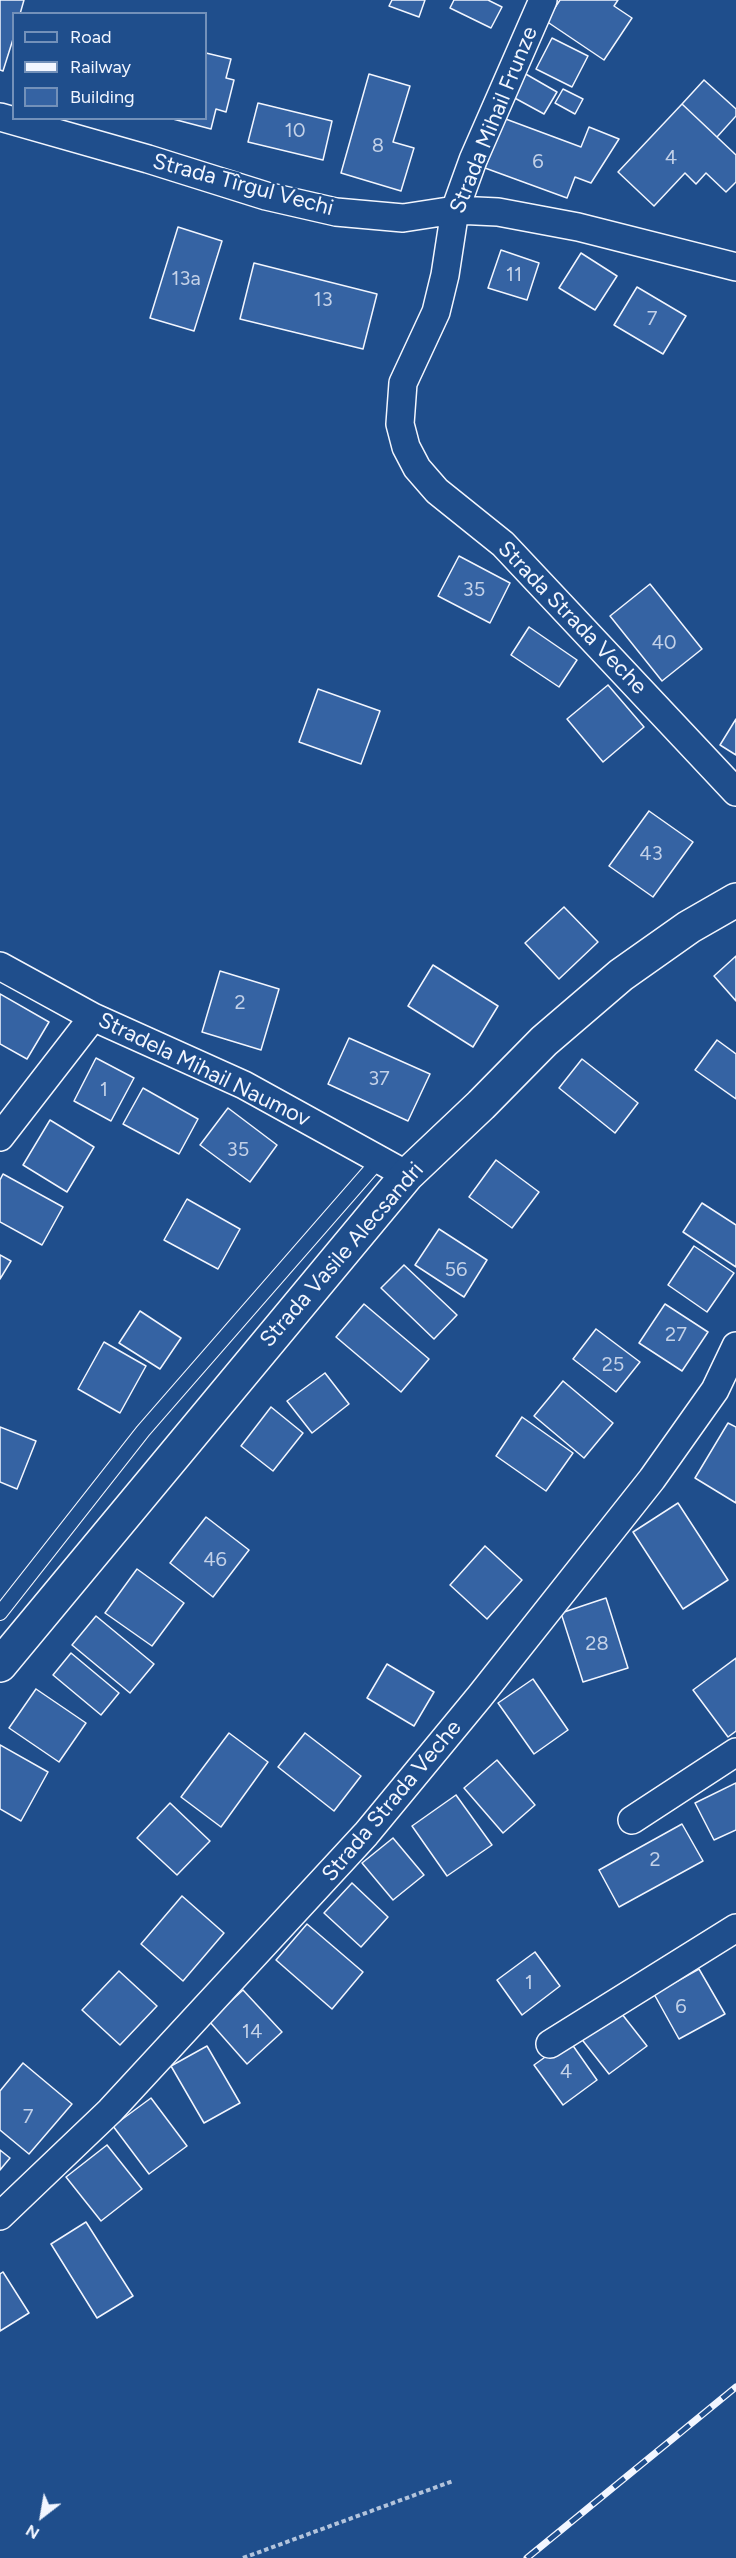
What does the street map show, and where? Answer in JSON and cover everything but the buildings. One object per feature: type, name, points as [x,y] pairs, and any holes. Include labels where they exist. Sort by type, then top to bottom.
[{"type":"main road","name":"Strada Vasile Alecsandri","points":[[0,1665],[393,1167],[482,1105],[544,1041],[621,975],[689,927],[736,900]]},
{"type":"street","name":"Strada Mihail Frunze","points":[[406,447],[400,424],[403,383],[435,312],[445,275],[455,210],[473,160],[543,0]]},
{"type":"street","name":"Strada Tîrgul Vechi","points":[[0,117],[148,159],[266,196],[336,212],[403,218],[455,210],[498,212],[578,227],[736,267]]},
{"type":"street","name":"Strada Strada Veche","points":[[406,447],[417,468],[437,491],[503,544],[736,792]]},
{"type":"street","name":"Stradela Mihail Naumov","points":[[0,966],[93,1017],[244,1085],[393,1167]]},
{"type":"street","points":[[0,1137],[93,1017]]},
{"type":"street","name":"Strada Strada Veche","points":[[0,2216],[110,2111],[366,1834],[480,1696],[665,1462],[715,1390],[736,1346]]},
{"type":"street","points":[[632,1820],[736,1752]]},
{"type":"street","points":[[550,2044],[736,1928]]},
{"type":"lane","points":[[0,1613],[143,1431],[393,1167]]},
{"type":"path","points":[[243,2558],[453,2481]]},
{"type":"railway","points":[[527,2558],[736,2387]]}]
